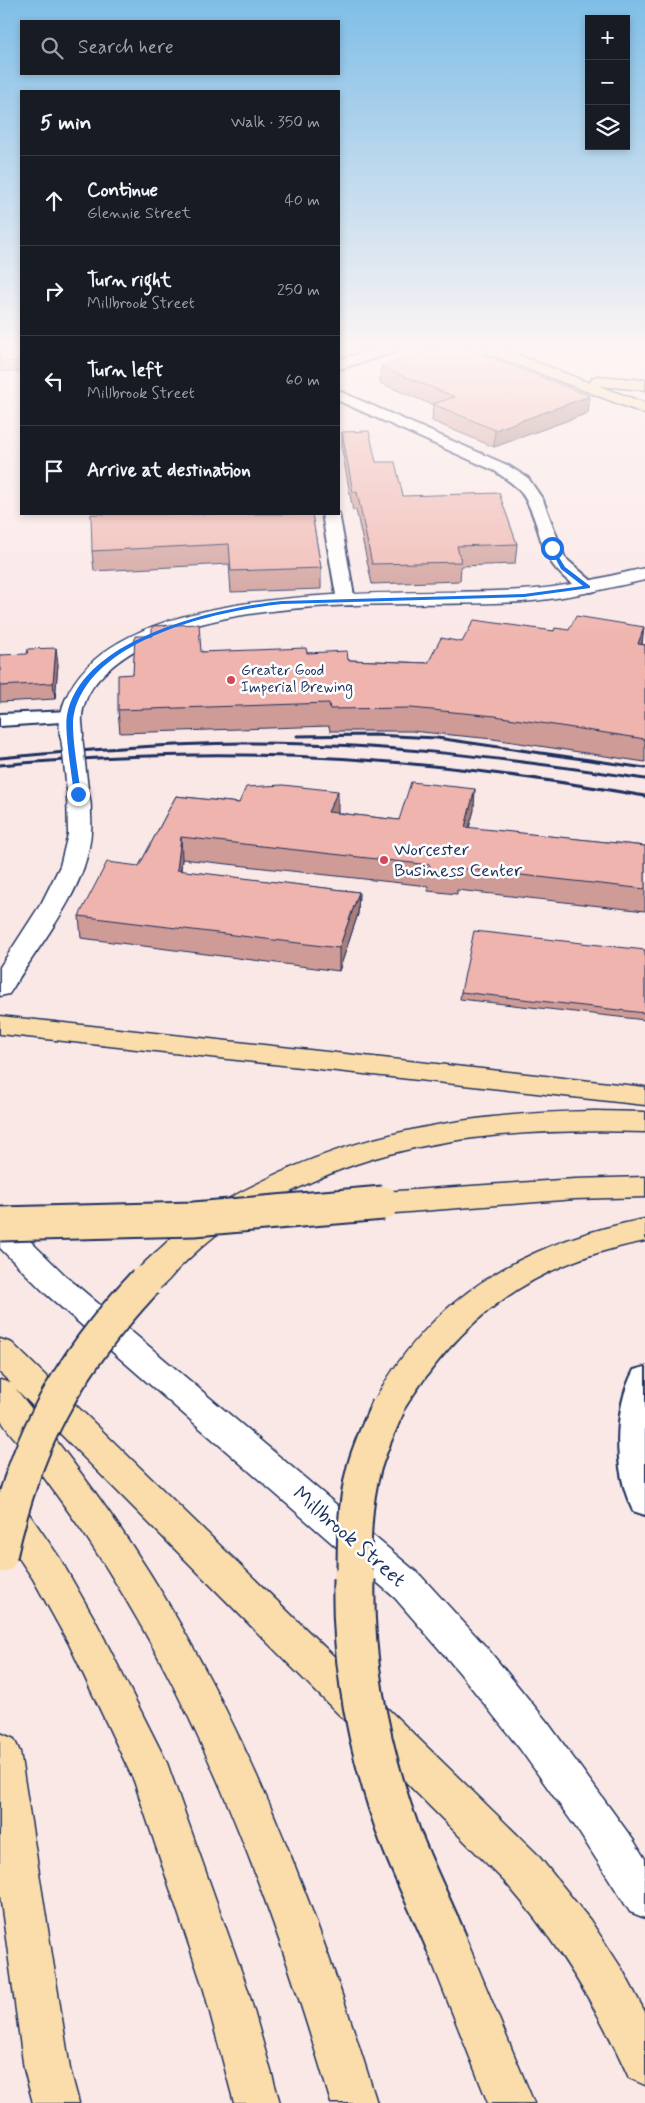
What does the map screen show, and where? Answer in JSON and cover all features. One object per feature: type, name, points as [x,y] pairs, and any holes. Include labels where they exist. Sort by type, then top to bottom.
[{"type":"main road","points":[[1,985],[40,925],[64,882],[78,847],[80,818],[70,717],[78,694],[100,667],[121,651],[157,632],[190,620],[240,608],[282,602],[524,596],[588,587],[645,574]]},
{"type":"main road","points":[[0,1025],[645,1096]]},
{"type":"main road","points":[[0,1556],[21,1473],[48,1411],[79,1358],[144,1282],[210,1223],[297,1175],[351,1154],[406,1138],[478,1127],[555,1122],[645,1122]]},
{"type":"main road","points":[[0,1225],[194,1219],[575,1189],[645,1187]]},
{"type":"main road","name":"Millbrook Street","points":[[0,1225],[15,1245],[57,1286],[408,1587],[453,1636],[542,1746],[603,1831],[645,1897]]},
{"type":"main road","points":[[511,2103],[448,1944],[401,1838],[381,1777],[362,1700],[356,1649],[353,1574],[357,1513],[368,1457],[388,1407],[403,1379],[420,1356],[440,1335],[492,1291],[534,1265],[567,1251],[601,1240],[645,1230]]},
{"type":"main road","points":[[0,1352],[466,1812],[545,1894],[597,1969],[621,2010],[645,2062]]},
{"type":"main road","points":[[0,1392],[84,1504],[134,1581],[186,1672],[236,1773],[306,1948],[354,2103]]},
{"type":"main road","points":[[0,1500],[46,1568],[69,1608],[153,1777],[226,1990],[256,2103]]},
{"type":"main road","points":[[0,1752],[50,2092]]},
{"type":"street","points":[[454,447],[501,468],[522,482],[535,500],[556,559],[569,574],[588,587]]},
{"type":"street","points":[[331,515],[346,601]]},
{"type":"street","points":[[0,720],[70,717]]},
{"type":"street","points":[[645,1379],[635,1425],[636,1464],[645,1501]]},
{"type":"building","points":[[345,447],[373,447],[376,462],[395,462],[403,496],[499,493],[517,544],[457,546],[461,562],[372,564],[357,492],[353,492]]},
{"type":"building","points":[[91,515],[312,515],[321,568],[231,571],[229,544],[92,551]]},
{"type":"building","points":[[576,616],[644,627],[638,644],[645,645],[645,739],[495,716],[411,708],[330,709],[329,703],[118,710],[118,675],[133,674],[135,636],[152,636],[152,626],[199,624],[201,652],[306,648],[307,653],[347,651],[348,660],[428,663],[441,638],[462,642],[474,620],[554,631],[555,628],[569,630]]},
{"type":"building","points":[[56,648],[53,683],[0,686],[0,655],[27,654],[28,649]]},
{"type":"building","points":[[411,782],[475,789],[465,827],[645,846],[645,889],[459,868],[458,873],[429,870],[430,865],[181,837],[177,870],[359,892],[339,948],[79,916],[107,862],[139,866],[176,796],[239,803],[246,787],[283,785],[338,791],[328,812],[399,820]]},
{"type":"building","points":[[474,931],[645,950],[645,1013],[461,992]]},
{"type":"railway","points":[[297,736],[373,735],[437,738],[645,768]]},
{"type":"railway","points":[[0,758],[151,746],[293,743],[444,753],[645,779]]},
{"type":"railway","points":[[0,765],[91,758],[151,756],[293,756],[445,767],[645,796]]},
{"type":"place","name":"Greater Good Imperial Brewing","points":[[231,680]]},
{"type":"place","name":"Worcester Business Center","points":[[384,860]]},
{"type":"route","points":[[78,794],[70,717],[73,704],[86,683],[100,667],[133,644],[157,632],[190,620],[247,606],[282,602],[524,596],[588,587],[562,568],[552,548]]}]
